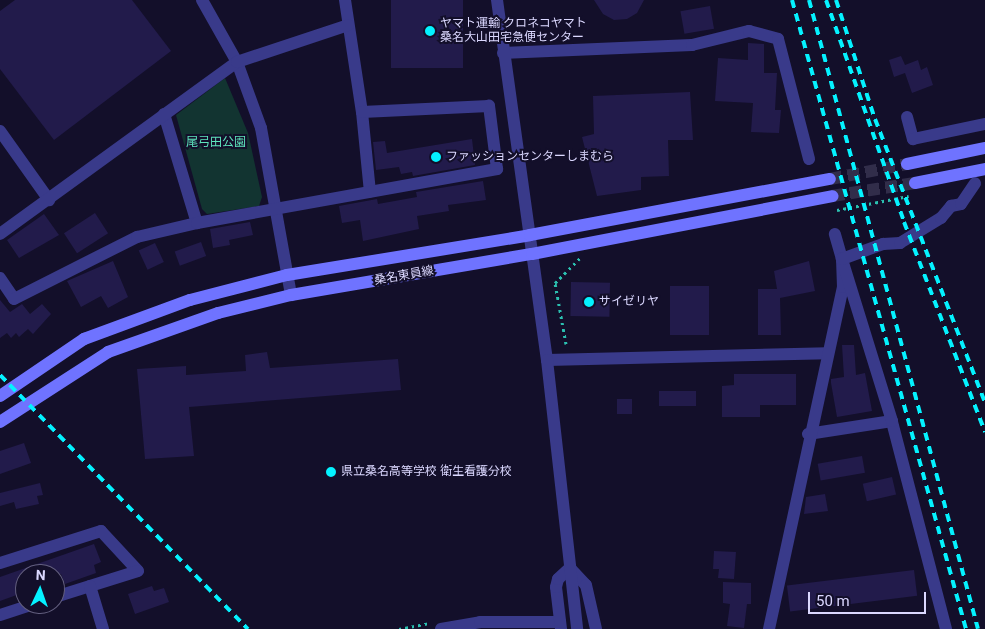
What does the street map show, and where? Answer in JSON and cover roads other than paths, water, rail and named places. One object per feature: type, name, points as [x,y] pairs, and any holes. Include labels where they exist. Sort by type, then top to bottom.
[{"type":"main road","points":[[907,164],[985,148]]},
{"type":"main road","points":[[916,189],[985,170]]},
{"type":"main road","name":"桑名東員線","points":[[0,396],[84,339],[190,300],[287,275],[530,235],[830,179]]},
{"type":"main road","name":"桑名東員線","points":[[0,422],[108,352],[218,313],[291,295],[532,254],[832,196]]},
{"type":"street","points":[[202,0],[237,62],[261,128],[278,209],[291,295]]},
{"type":"street","points":[[345,0],[362,112],[370,192]]},
{"type":"street","points":[[497,0],[547,360],[577,629]]},
{"type":"street","points":[[0,234],[237,62],[348,25]]},
{"type":"street","points":[[503,53],[692,45],[748,31],[778,39],[809,159]]},
{"type":"street","points":[[0,278],[14,299],[78,264],[138,237],[197,223],[497,169],[488,106],[362,112]]},
{"type":"street","points":[[164,114],[197,223]]},
{"type":"street","points":[[907,117],[913,139],[985,124]]},
{"type":"street","points":[[0,131],[49,200]]},
{"type":"street","points":[[842,259],[883,244],[900,243],[941,218],[951,206],[961,204],[976,183]]},
{"type":"street","points":[[835,234],[892,420],[946,629]]},
{"type":"street","points":[[769,629],[781,580],[808,434],[842,287],[842,259]]},
{"type":"street","points":[[547,360],[827,353]]},
{"type":"street","points":[[808,434],[892,420]]},
{"type":"street","points":[[0,563],[101,531],[138,571],[65,594]]},
{"type":"street","points":[[441,629],[480,626],[560,626],[556,587],[558,579],[570,568]]},
{"type":"street","points":[[570,568],[586,585],[596,629]]},
{"type":"street","points":[[90,586],[103,629]]},
{"type":"street","points":[[0,615],[15,610]]},
{"type":"tunnel","points":[[830,179],[907,164]]},
{"type":"tunnel","points":[[832,196],[915,183]]},
{"type":"railway","points":[[792,0],[966,629]]},
{"type":"railway","points":[[809,0],[978,629]]},
{"type":"railway","points":[[826,0],[904,222],[985,432]]},
{"type":"railway","points":[[836,0],[875,119],[985,403]]},
{"type":"railway","points":[[0,375],[248,629]]},
{"type":"place","name":"ヤマト運輸 クロネコヤマト 桑名大山田宅急便センター","points":[[430,31]]},
{"type":"place","name":"ファッションセンターしまむら","points":[[436,157]]},
{"type":"place","name":"サイゼリヤ","points":[[589,302]]},
{"type":"place","name":"県立桑名高等学校 衛生看護分校","points":[[331,472]]},
{"type":"park label","name":"尾弓田公園","points":[[216,143]]}]
